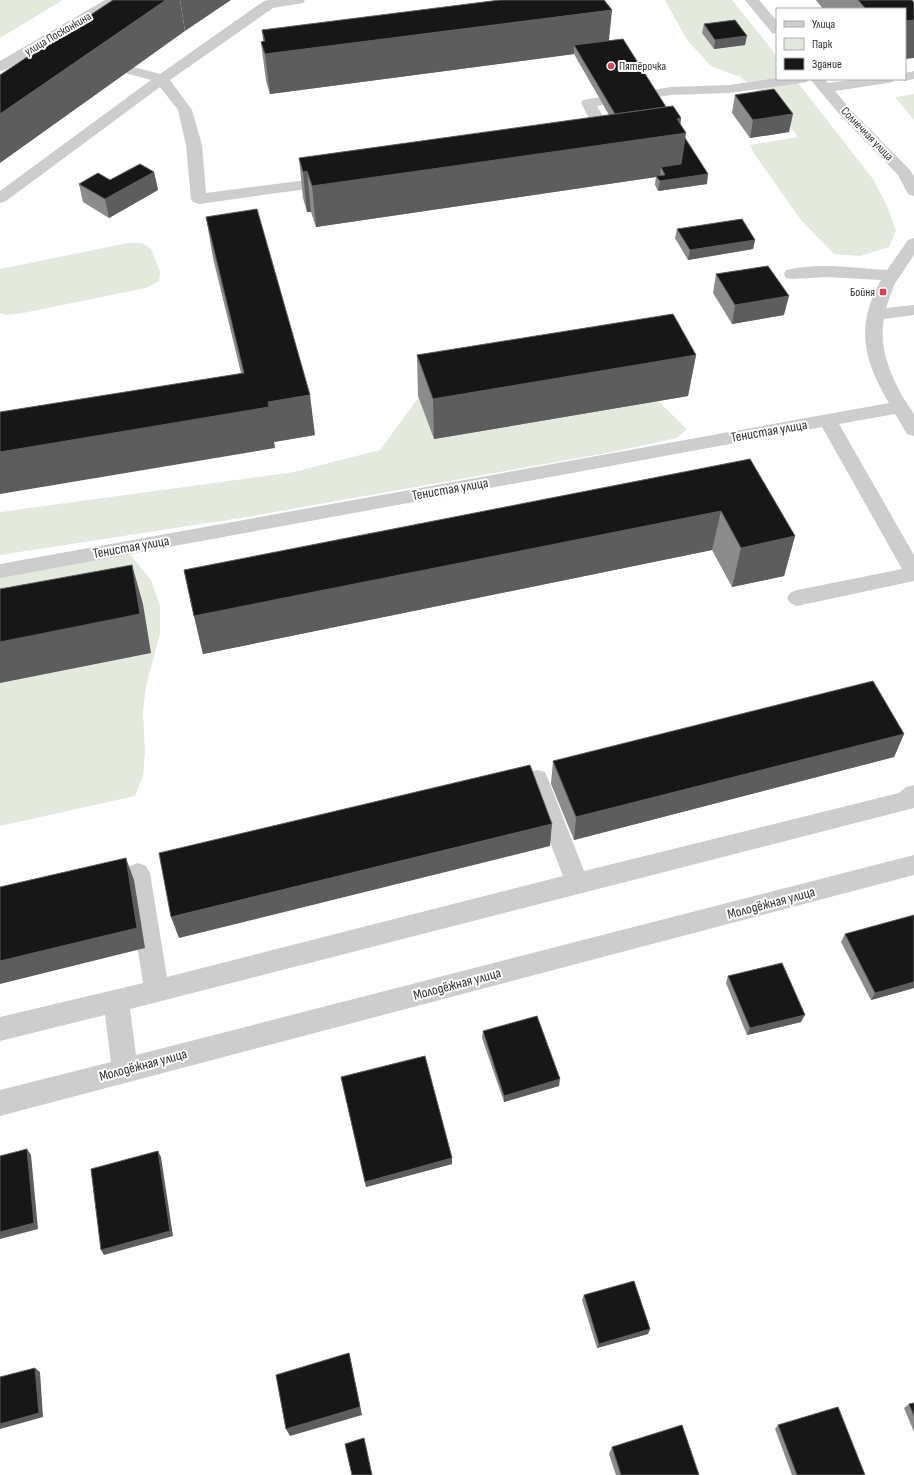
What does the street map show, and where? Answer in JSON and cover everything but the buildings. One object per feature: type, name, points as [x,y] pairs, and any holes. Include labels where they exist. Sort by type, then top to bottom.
[{"type":"street","name":"улица Посконкина","points":[[0,67],[115,0]]},
{"type":"street","points":[[0,198],[162,79],[269,4],[298,0]]},
{"type":"street","points":[[752,0],[776,29]]},
{"type":"street","points":[[50,39],[63,45]]},
{"type":"street","points":[[130,70],[162,79],[184,110],[194,145],[199,199],[347,180]]},
{"type":"street","points":[[651,94],[671,91],[729,88],[794,80]]},
{"type":"street","points":[[821,84],[875,80]]},
{"type":"street","name":"Солнечная улица","points":[[821,84],[845,112],[905,174],[914,191]]},
{"type":"street","points":[[596,146],[612,144],[588,103],[601,101]]},
{"type":"street","points":[[914,242],[892,275],[883,292],[876,315],[873,342],[878,366],[914,430]]},
{"type":"street","points":[[792,274],[826,272],[892,275]]},
{"type":"street","points":[[876,315],[914,310]]},
{"type":"street","name":"Тенистая улица","points":[[0,571],[900,407]]},
{"type":"street","points":[[797,598],[914,573],[827,420]]},
{"type":"street","points":[[537,779],[576,883]]},
{"type":"street","points":[[0,1029],[158,991],[576,883],[906,801],[914,794]]},
{"type":"street","name":"Молодёжная улица","points":[[0,1103],[914,865]]},
{"type":"street","points":[[138,873],[158,991]]},
{"type":"street","points":[[116,1001],[125,1070]]},
{"type":"green space","points":[[0,0],[63,0],[0,38]]},
{"type":"green space","points":[[665,0],[732,0],[776,55],[776,80],[796,80],[873,179],[888,208],[896,231],[889,247],[860,256],[834,254],[801,220],[753,152],[750,145],[798,137],[771,101],[740,77],[711,66],[687,40]]},
{"type":"green space","points":[[914,94],[914,120],[895,97]]},
{"type":"green space","points":[[128,243],[142,243],[151,249],[160,272],[159,281],[146,288],[23,313],[5,315],[0,313],[0,269]]},
{"type":"green space","points":[[437,384],[654,397],[687,429],[677,438],[612,452],[247,517],[0,555],[0,512],[294,472],[380,450],[416,401]]},
{"type":"green space","points":[[125,548],[151,580],[160,606],[160,633],[146,686],[143,712],[145,753],[143,776],[135,796],[0,826],[0,571]]},
{"type":"place","name":"Пятёрочка","points":[[611,66]]},
{"type":"place","name":"Бойня","points":[[883,292]]}]
